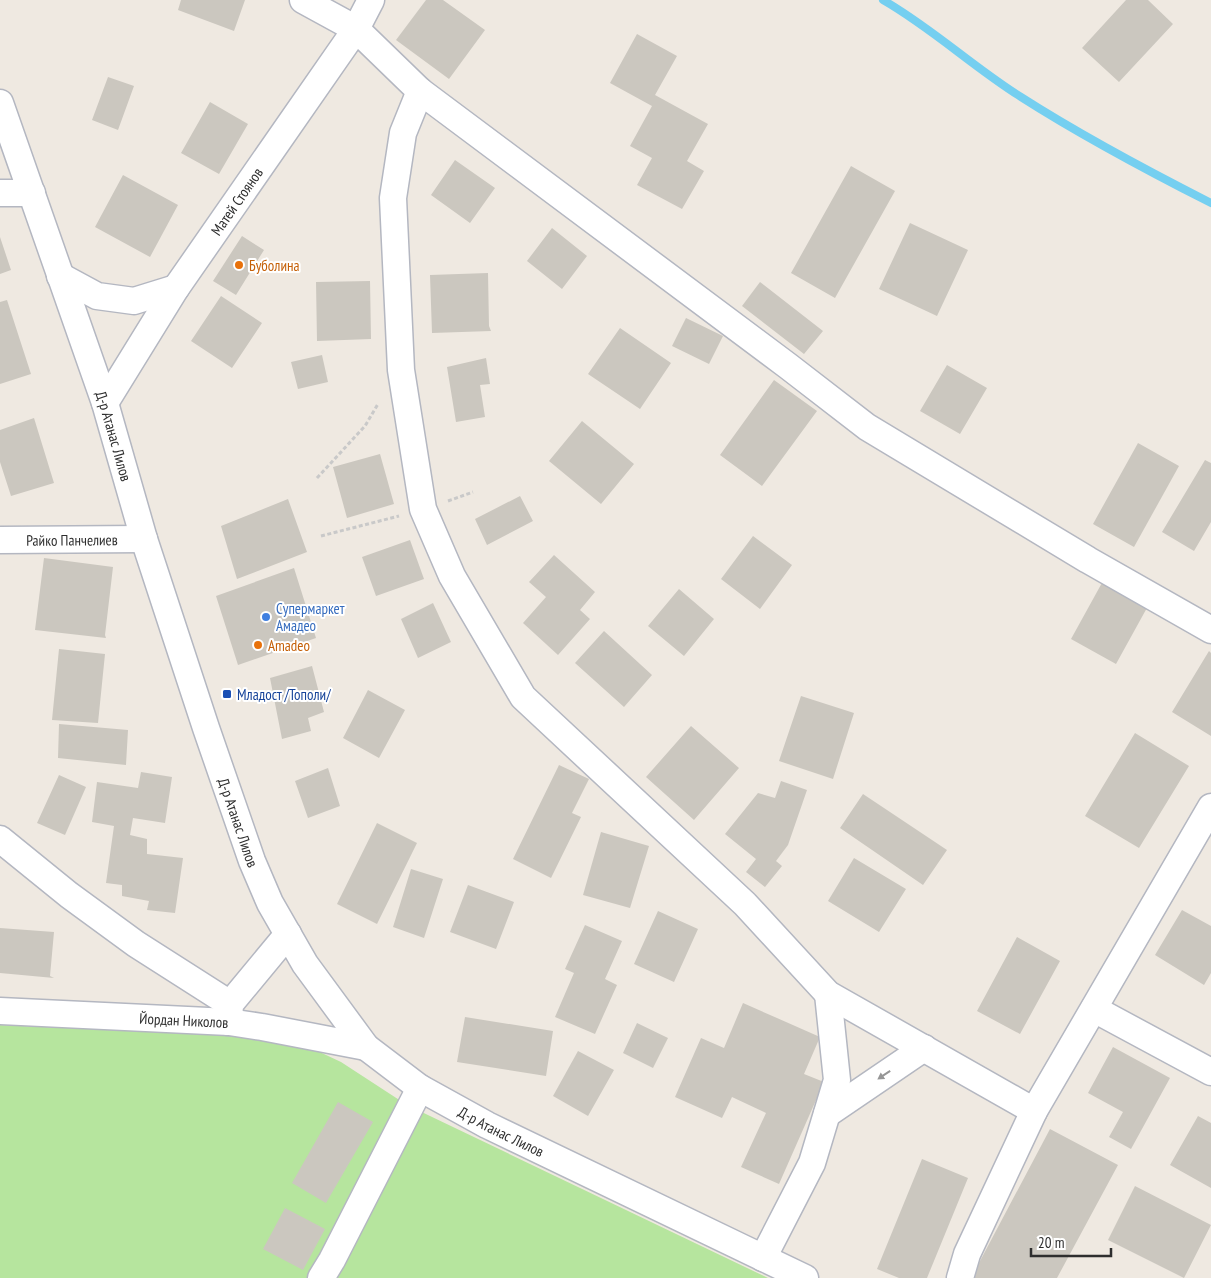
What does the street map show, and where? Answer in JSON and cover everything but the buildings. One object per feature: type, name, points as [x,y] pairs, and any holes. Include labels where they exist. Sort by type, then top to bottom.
[{"type":"street","points":[[303,0],[356,29],[420,90],[867,427],[1088,560],[1211,630]]},
{"type":"street","name":"Матей Стоянов","points":[[105,403],[176,288],[356,29],[372,0]]},
{"type":"street","points":[[420,90],[402,133],[393,198],[400,370],[423,509],[452,576],[523,698],[745,904],[828,994],[1034,1111]]},
{"type":"street","name":"Д-р Атанас Лилов","points":[[0,103],[105,403],[144,539],[252,861],[270,902],[305,964],[366,1047],[420,1088],[487,1125],[805,1278]]},
{"type":"street","points":[[0,193],[32,193]]},
{"type":"street","points":[[60,276],[97,296],[134,301],[176,288]]},
{"type":"street","name":"Райко Панчелиев","points":[[0,540],[144,539]]},
{"type":"street","points":[[960,1278],[967,1254],[1034,1111],[1211,807]]},
{"type":"street","points":[[0,839],[69,895],[229,1013],[288,934]]},
{"type":"street","points":[[763,1258],[812,1163],[837,1080],[828,994]]},
{"type":"street","points":[[1094,1009],[1211,1072]]},
{"type":"street","name":"Йордан Николов","points":[[0,1010],[229,1013],[262,1027],[366,1047]]},
{"type":"street","points":[[827,1114],[924,1048]]},
{"type":"street","points":[[321,1278],[420,1088]]},
{"type":"path","points":[[317,478],[365,426],[400,370]]},
{"type":"green space","points":[[0,1025],[271,1037],[309,1047],[341,1062],[407,1105],[768,1278],[0,1278]]},
{"type":"waterway","points":[[883,0],[1003,85],[1044,111],[1114,152],[1211,203]]},
{"type":"place","name":"Буболина","points":[[239,265]]},
{"type":"place","name":"Супермаркет Амадео","points":[[266,617]]},
{"type":"place","name":"Amadeo","points":[[258,645]]},
{"type":"place","name":"Младост /Тополи/","points":[[227,694]]}]
